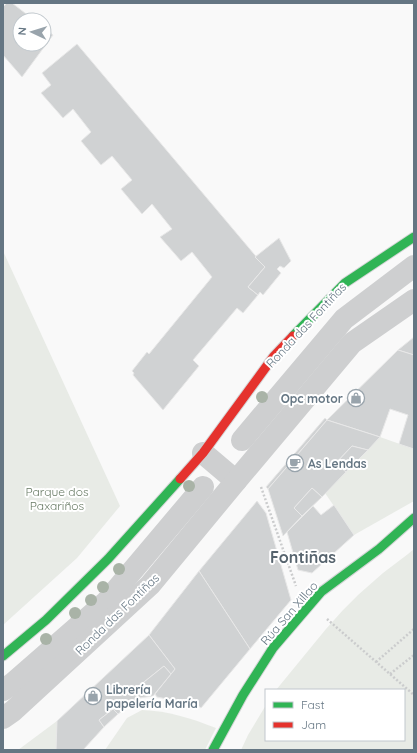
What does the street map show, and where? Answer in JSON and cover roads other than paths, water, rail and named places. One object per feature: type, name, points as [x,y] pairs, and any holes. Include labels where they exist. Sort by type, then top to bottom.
[{"type":"street","name":"Ronda das Fontiñas","points":[[3,656],[46,620],[108,558],[203,453],[274,356],[345,283],[414,237]]},
{"type":"street","points":[[242,440],[344,319],[414,266]]},
{"type":"street","name":"Ronda das Fontiñas","points":[[3,718],[13,711],[150,585],[236,480],[352,343],[414,300]]},
{"type":"street","points":[[203,453],[236,480]]},
{"type":"street","points":[[3,690],[12,684],[106,602],[203,487]]},
{"type":"street","name":"Rúa San Xillao","points":[[213,750],[243,695],[273,648],[321,592],[379,549],[414,518]]},
{"type":"place","name":"Opc motor","points":[[356,398]]},
{"type":"place","name":"As Lendas","points":[[295,463]]},
{"type":"place","name":"Librería papelería María","points":[[93,696]]},
{"type":"district","name":"Fontiñas","points":[[303,557]]},
{"type":"park label","name":"Parque dos Paxariños","points":[[57,498]]}]
